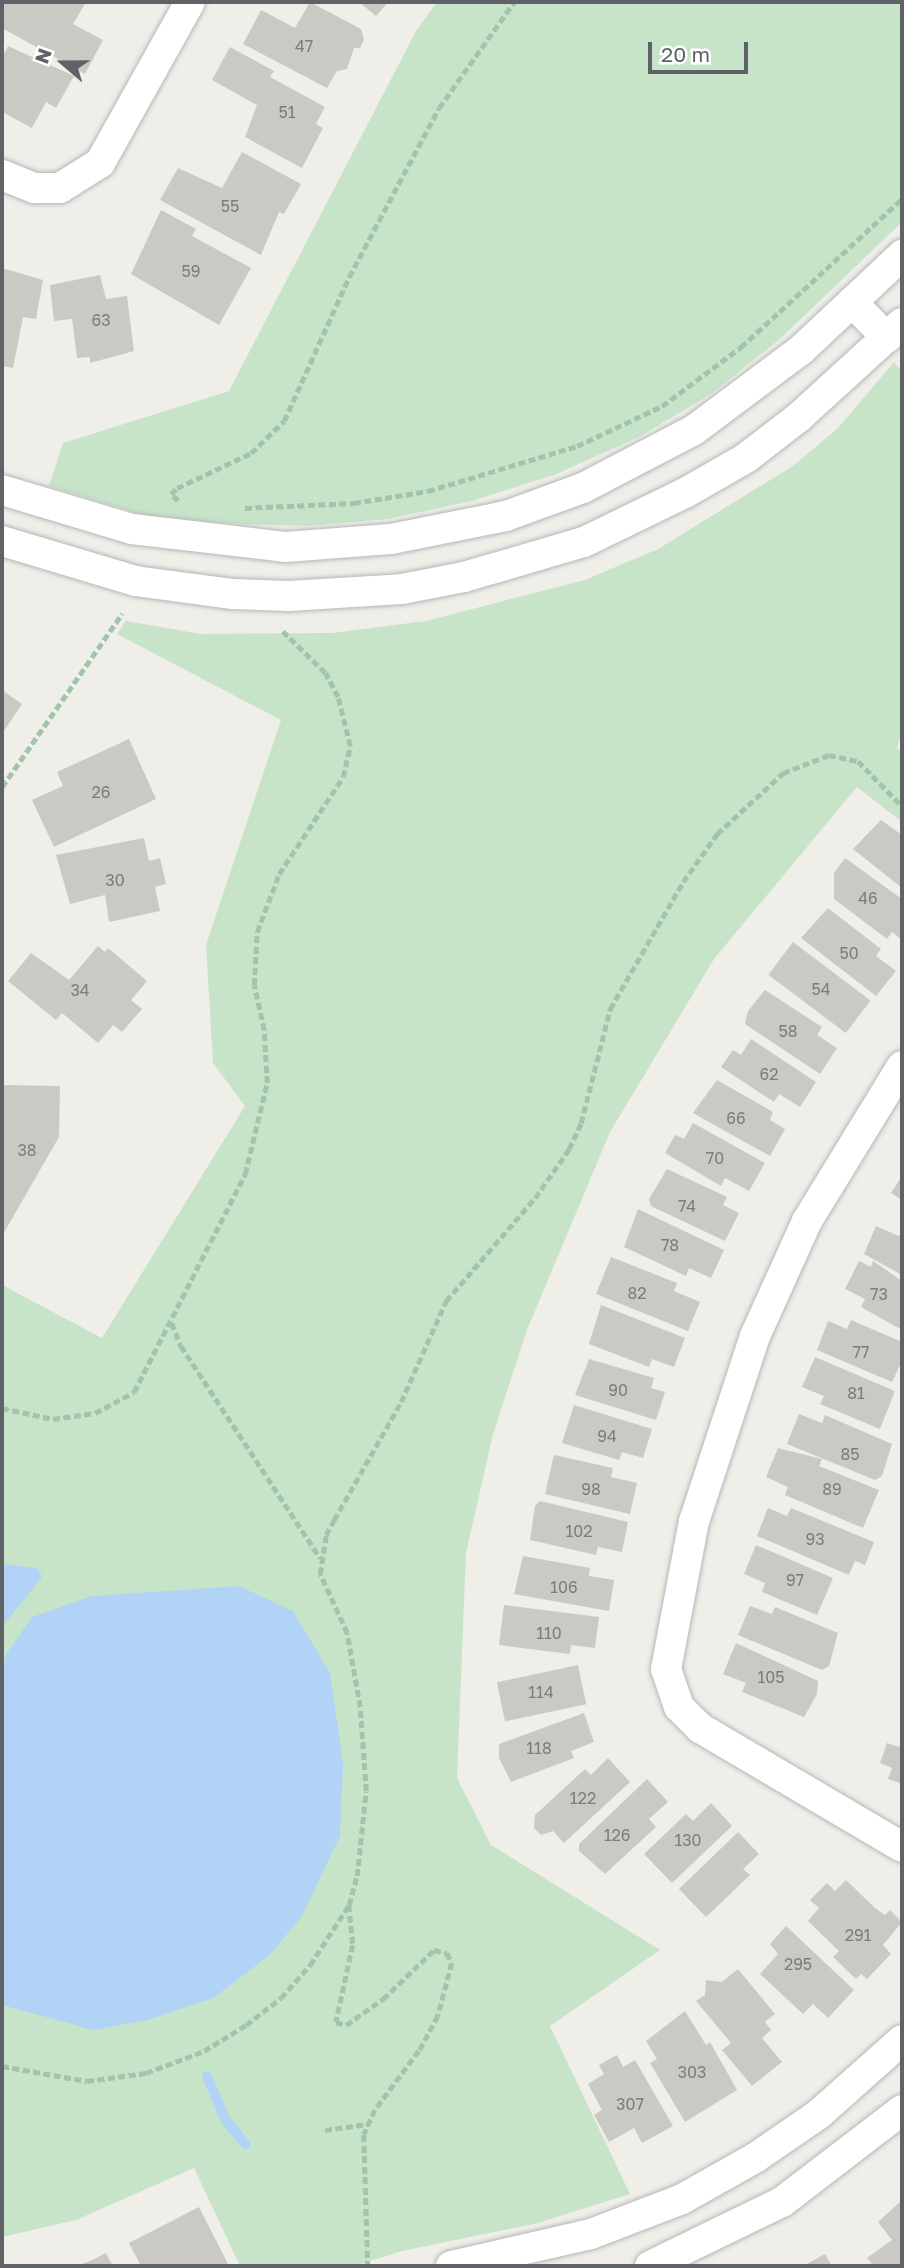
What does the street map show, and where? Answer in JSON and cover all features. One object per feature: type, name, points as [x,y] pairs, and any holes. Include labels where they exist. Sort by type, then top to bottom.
[{"type":"street","points":[[2,175],[34,188],[60,188],[100,163],[190,2]]},
{"type":"street","points":[[2,489],[132,529],[208,541],[285,547],[449,529],[506,516],[583,488],[694,430],[802,349],[902,255]]},
{"type":"street","points":[[2,541],[117,576],[233,594],[289,596],[402,589],[464,577],[584,542],[685,494],[746,458],[798,418],[895,331],[852,302]]},
{"type":"street","points":[[902,1066],[807,1221],[754,1336],[694,1521],[666,1669],[679,1707],[700,1728],[902,1847]]},
{"type":"street","points":[[451,2266],[591,2234],[682,2199],[755,2158],[819,2114],[902,2040]]},
{"type":"street","points":[[650,2266],[703,2243],[782,2202],[902,2110]]},
{"type":"street","points":[[682,2199],[703,2243]]},
{"type":"path","points":[[185,503],[171,494],[177,488],[251,453],[284,421],[349,277],[439,108],[514,2]]},
{"type":"path","points":[[233,507],[354,503],[429,491],[577,446],[662,406],[731,354],[902,199]]},
{"type":"path","points":[[2,787],[122,614]]},
{"type":"path","points":[[2,1408],[53,1419],[95,1413],[134,1392],[172,1323],[245,1174],[257,1137],[267,1083],[264,1030],[254,985],[257,932],[279,874],[342,777],[350,746],[338,697],[325,673],[281,629]]},
{"type":"path","points":[[2,2066],[87,2081],[146,2073],[204,2051],[281,1998],[310,1965],[349,1905],[357,1876],[366,1791],[360,1707],[347,1633],[320,1574],[321,1559],[334,1520],[401,1402],[446,1301],[535,1198],[569,1149],[581,1123],[610,1009],[682,882],[717,834],[783,773],[829,755],[858,761],[902,806]]},
{"type":"path","points":[[172,1323],[181,1346],[321,1559]]},
{"type":"path","points":[[349,1905],[353,1945],[335,2009],[336,2022],[346,2025],[383,1999],[434,1950],[447,1953],[452,1963],[438,2015],[368,2124],[365,2135],[368,2266]]},
{"type":"path","points":[[325,2130],[368,2124]]},
{"type":"green space","points":[[437,2],[902,2],[902,222],[780,339],[711,394],[639,437],[554,475],[472,501],[388,519],[308,526],[237,524],[148,516],[49,486],[63,443],[229,391],[416,31]]},
{"type":"green space","points":[[894,362],[902,372],[902,731],[897,748],[902,753],[902,822],[857,787],[714,959],[610,1132],[527,1330],[493,1434],[466,1553],[457,1778],[491,1845],[660,1950],[550,2026],[630,2194],[538,2223],[402,2251],[354,2266],[240,2266],[194,2168],[76,2220],[2,2237],[2,1285],[102,1338],[245,1106],[213,1063],[206,945],[281,720],[117,634],[126,621],[201,634],[332,633],[426,621],[585,580],[658,549],[793,466],[838,428]]},
{"type":"water","points":[[2,1564],[38,1568],[42,1577],[2,1627]]},
{"type":"water","points":[[239,1586],[293,1611],[330,1673],[343,1763],[340,1836],[302,1916],[270,1955],[213,1998],[147,2020],[93,2030],[2,2005],[2,1669],[7,1653],[32,1617],[92,1596]]},
{"type":"building","points":[[2,2],[86,2],[73,24],[103,40],[85,74],[2,28]]},
{"type":"building","points":[[310,2],[361,29],[364,39],[360,48],[354,48],[347,69],[337,71],[327,88],[243,44],[261,10],[295,28]]},
{"type":"building","points":[[359,2],[388,2],[376,16]]},
{"type":"building","points":[[8,46],[74,76],[56,108],[46,102],[32,128],[2,112],[2,58]]},
{"type":"building","points":[[230,47],[274,71],[270,77],[325,107],[316,124],[323,128],[302,168],[245,137],[257,105],[212,80]]},
{"type":"building","points":[[242,152],[301,184],[284,214],[279,212],[261,255],[160,200],[178,168],[222,188]]},
{"type":"building","points":[[161,210],[196,229],[192,236],[251,268],[219,325],[131,274]]},
{"type":"building","points":[[2,268],[43,280],[36,319],[23,317],[13,368],[2,366]]},
{"type":"building","points":[[100,275],[106,299],[127,296],[134,351],[90,363],[90,357],[77,358],[72,319],[54,321],[50,285]]},
{"type":"building","points":[[2,690],[22,704],[2,734]]},
{"type":"building","points":[[129,739],[156,799],[54,847],[32,800],[63,786],[57,772]]},
{"type":"building","points":[[881,820],[902,835],[902,888],[853,849]]},
{"type":"building","points":[[144,838],[149,861],[160,858],[166,884],[155,887],[160,911],[109,922],[105,895],[70,904],[56,855]]},
{"type":"building","points":[[845,858],[902,899],[902,940],[892,932],[887,939],[834,899],[834,873]]},
{"type":"building","points":[[828,908],[881,949],[876,956],[896,971],[876,996],[801,938]]},
{"type":"building","points":[[793,942],[870,1000],[846,1033],[768,975]]},
{"type":"building","points":[[98,946],[105,952],[108,948],[147,981],[131,1000],[142,1009],[122,1032],[113,1025],[98,1043],[62,1013],[56,1020],[8,981],[31,953],[69,980]]},
{"type":"building","points":[[765,990],[822,1027],[817,1035],[837,1048],[820,1074],[745,1024],[748,1011]]},
{"type":"building","points":[[751,1039],[816,1082],[800,1107],[779,1094],[774,1102],[721,1067],[733,1050],[741,1055]]},
{"type":"building","points":[[717,1080],[773,1112],[770,1120],[785,1129],[770,1156],[693,1113]]},
{"type":"building","points":[[2,1085],[60,1086],[59,1137],[2,1236]]},
{"type":"building","points":[[693,1123],[765,1163],[749,1191],[725,1178],[721,1186],[665,1153],[675,1135],[684,1139]]},
{"type":"building","points":[[667,1169],[727,1197],[723,1205],[739,1213],[725,1241],[651,1206],[649,1199]]},
{"type":"building","points":[[902,1176],[902,1200],[891,1193]]},
{"type":"building","points":[[638,1209],[724,1250],[711,1278],[689,1268],[686,1276],[624,1247]]},
{"type":"building","points":[[876,1226],[899,1236],[902,1231],[902,1275],[864,1254]]},
{"type":"building","points":[[611,1257],[677,1283],[674,1291],[700,1302],[688,1331],[596,1294]]},
{"type":"building","points":[[859,1261],[871,1267],[873,1261],[902,1281],[902,1330],[861,1307],[865,1299],[845,1289]]},
{"type":"building","points":[[601,1305],[685,1338],[674,1367],[652,1359],[649,1367],[589,1344]]},
{"type":"building","points":[[851,1320],[902,1342],[902,1361],[892,1382],[817,1350],[828,1321],[847,1329]]},
{"type":"building","points":[[815,1357],[895,1391],[880,1429],[820,1404],[824,1396],[802,1387]]},
{"type":"building","points":[[589,1359],[654,1378],[651,1388],[665,1392],[656,1420],[575,1395]]},
{"type":"building","points":[[574,1405],[652,1429],[643,1458],[622,1452],[619,1460],[562,1443]]},
{"type":"building","points":[[799,1414],[822,1423],[825,1415],[892,1444],[882,1476],[875,1480],[787,1444]]},
{"type":"building","points":[[778,1448],[822,1459],[819,1466],[879,1490],[863,1528],[785,1495],[788,1487],[766,1477]]},
{"type":"building","points":[[554,1455],[613,1468],[611,1477],[637,1483],[630,1514],[545,1494]]},
{"type":"building","points":[[540,1501],[628,1522],[622,1552],[598,1547],[596,1555],[530,1540],[535,1506]]},
{"type":"building","points":[[768,1508],[787,1516],[791,1508],[874,1542],[865,1565],[855,1561],[849,1575],[757,1536]]},
{"type":"building","points":[[756,1545],[833,1578],[817,1615],[762,1592],[765,1583],[744,1574]]},
{"type":"building","points":[[523,1556],[590,1568],[589,1576],[614,1580],[609,1611],[514,1594]]},
{"type":"building","points":[[504,1605],[599,1617],[595,1648],[571,1645],[570,1654],[499,1645]]},
{"type":"building","points":[[750,1606],[772,1614],[775,1607],[838,1633],[829,1666],[822,1670],[738,1635]]},
{"type":"building","points":[[736,1643],[818,1681],[817,1694],[804,1717],[742,1692],[746,1683],[723,1674]]},
{"type":"building","points":[[578,1665],[586,1704],[505,1721],[497,1682]]},
{"type":"building","points":[[584,1713],[594,1742],[571,1751],[574,1758],[511,1782],[499,1758],[499,1744]]},
{"type":"building","points":[[902,1738],[902,1784],[888,1779],[892,1768],[880,1763],[887,1743],[899,1747]]},
{"type":"building","points":[[608,1758],[630,1782],[564,1843],[553,1831],[541,1835],[534,1828],[535,1815],[585,1769],[591,1775]]},
{"type":"building","points":[[647,1779],[668,1802],[649,1819],[656,1827],[605,1874],[579,1851],[579,1844]]},
{"type":"building","points":[[711,1803],[732,1826],[672,1883],[644,1854],[686,1814],[693,1821]]},
{"type":"building","points":[[738,1832],[759,1854],[743,1869],[750,1875],[706,1917],[679,1889]]},
{"type":"building","points":[[846,1880],[875,1908],[885,1915],[890,1910],[902,1922],[883,1945],[891,1954],[867,1979],[861,1974],[856,1979],[833,1957],[839,1951],[808,1921],[819,1908],[810,1900],[827,1883],[835,1891]]},
{"type":"building","points":[[786,1926],[854,1990],[828,2018],[813,2004],[803,2014],[760,1974],[778,1954],[770,1944]]},
{"type":"building","points":[[738,1969],[775,2014],[765,2022],[771,2030],[762,2038],[782,2062],[752,2086],[722,2050],[731,2043],[696,2001],[705,1995],[706,1980],[722,1982]]},
{"type":"building","points":[[685,2011],[706,2045],[710,2042],[737,2090],[685,2122],[650,2063],[657,2059],[646,2041]]},
{"type":"building","points":[[617,2055],[623,2067],[635,2060],[673,2126],[642,2143],[634,2128],[609,2142],[594,2115],[602,2110],[588,2084],[604,2074],[599,2065]]},
{"type":"building","points":[[902,2200],[902,2266],[874,2266],[867,2258],[892,2240],[878,2222]]},
{"type":"building","points":[[199,2207],[229,2266],[141,2266],[129,2243]]},
{"type":"building","points":[[106,2253],[113,2266],[76,2266],[90,2261]]},
{"type":"building","points":[[825,2254],[832,2266],[803,2266]]},
{"type":"waterway","points":[[207,2076],[225,2119],[245,2144]]}]
